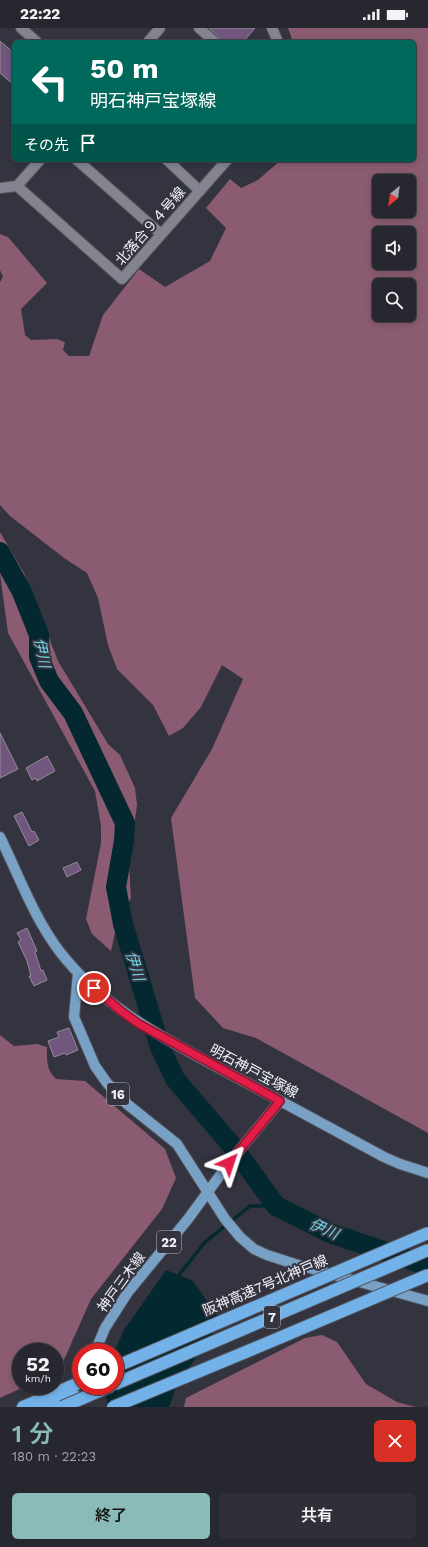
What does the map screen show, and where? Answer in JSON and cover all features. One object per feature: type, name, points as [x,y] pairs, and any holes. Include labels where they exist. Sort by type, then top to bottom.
[{"type":"highway","name":"阪神高速7号北神戸線","points":[[124,1363],[188,1334],[428,1233]]},
{"type":"highway","name":"7","points":[[124,1380],[428,1250]]},
{"type":"highway","points":[[113,1407],[272,1342],[428,1274]]},
{"type":"highway","points":[[23,1407],[72,1386]]},
{"type":"highway","points":[[62,1407],[90,1395]]},
{"type":"highway","points":[[36,1407],[72,1402]]},
{"type":"main road","name":"明石神戸宝塚線","points":[[0,837],[36,912],[54,942],[78,973],[102,996],[139,1024],[280,1101],[384,1157],[428,1173]]},
{"type":"main road","name":"16","points":[[78,973],[74,1017],[95,1066],[107,1083],[127,1104],[177,1144],[225,1219],[240,1237],[254,1249],[274,1258],[428,1301]]},
{"type":"main road","name":"神戸三木線","points":[[99,1343],[106,1328],[128,1292],[208,1192],[229,1163],[248,1142],[280,1101]]},
{"type":"street","points":[[21,28],[35,40]]},
{"type":"street","points":[[150,40],[160,28]]},
{"type":"street","points":[[200,28],[213,40]]},
{"type":"street","points":[[272,28],[277,40]]},
{"type":"street","points":[[0,188],[17,186],[38,162]]},
{"type":"street","points":[[79,162],[161,234]]},
{"type":"street","points":[[169,162],[200,191]]},
{"type":"street","name":"北落合９４号線","points":[[17,186],[122,279],[225,162]]},
{"type":"shaded area","points":[[288,28],[428,28],[428,1133],[256,1038],[223,1028],[195,998],[171,818],[212,749],[243,679],[222,665],[201,707],[183,728],[169,736],[153,705],[117,669],[108,645],[98,598],[87,573],[64,558],[10,516],[0,505],[0,282],[3,277],[0,270],[0,234],[8,237],[47,283],[21,309],[25,335],[31,340],[57,339],[65,342],[63,350],[69,356],[89,356],[103,315],[139,269],[165,287],[210,261],[226,228],[206,208],[230,179],[241,188],[258,180],[279,162],[416,162],[416,40],[292,40]]},
{"type":"shaded area","points":[[0,532],[24,573],[58,661],[108,744],[120,755],[135,788],[137,805],[129,864],[131,898],[118,919],[111,951],[92,934],[86,919],[101,843],[101,826],[95,791],[8,633],[0,574]]},
{"type":"shaded area","points":[[0,1035],[14,1046],[37,1044],[47,1047],[47,1060],[50,1072],[56,1079],[85,1081],[165,1149],[176,1178],[162,1209],[91,1299],[64,1360],[64,1343],[12,1343],[12,1392],[0,1398]]},
{"type":"shaded area","points":[[322,1335],[337,1342],[366,1384],[397,1402],[416,1407],[184,1407],[186,1398],[305,1338]]},
{"type":"water","points":[[166,1270],[193,1281],[218,1317],[219,1324],[176,1387],[169,1407],[108,1407],[105,1395],[124,1395],[124,1343],[118,1343],[124,1330]]},
{"type":"building","points":[[209,28],[255,28],[245,40],[220,40]]},
{"type":"building","points":[[0,41],[12,51],[12,83],[0,73]]},
{"type":"building","points":[[0,733],[18,769],[0,778]]},
{"type":"building","points":[[47,756],[55,771],[37,781],[36,778],[32,780],[26,768]]},
{"type":"building","points":[[22,812],[32,832],[34,831],[39,840],[29,846],[14,816]]},
{"type":"building","points":[[77,862],[81,870],[67,877],[63,868]]},
{"type":"building","points":[[27,928],[37,951],[35,952],[41,971],[43,970],[47,980],[34,986],[29,976],[31,976],[27,961],[18,942],[21,940],[17,933]]},
{"type":"building","points":[[69,1028],[78,1050],[66,1055],[65,1053],[54,1057],[48,1041],[59,1037],[57,1032]]},
{"type":"waterway","name":"伊川","points":[[0,552],[22,592],[39,635],[39,657],[49,681],[73,713],[125,823],[124,841],[116,887],[123,924],[160,1047],[175,1079],[234,1148],[276,1206],[330,1233],[428,1266]]},
{"type":"waterway","points":[[179,1278],[179,1275],[205,1242],[250,1206],[276,1206]]},
{"type":"route","points":[[94,988],[102,996],[139,1024],[280,1101],[248,1142],[229,1163]]}]
